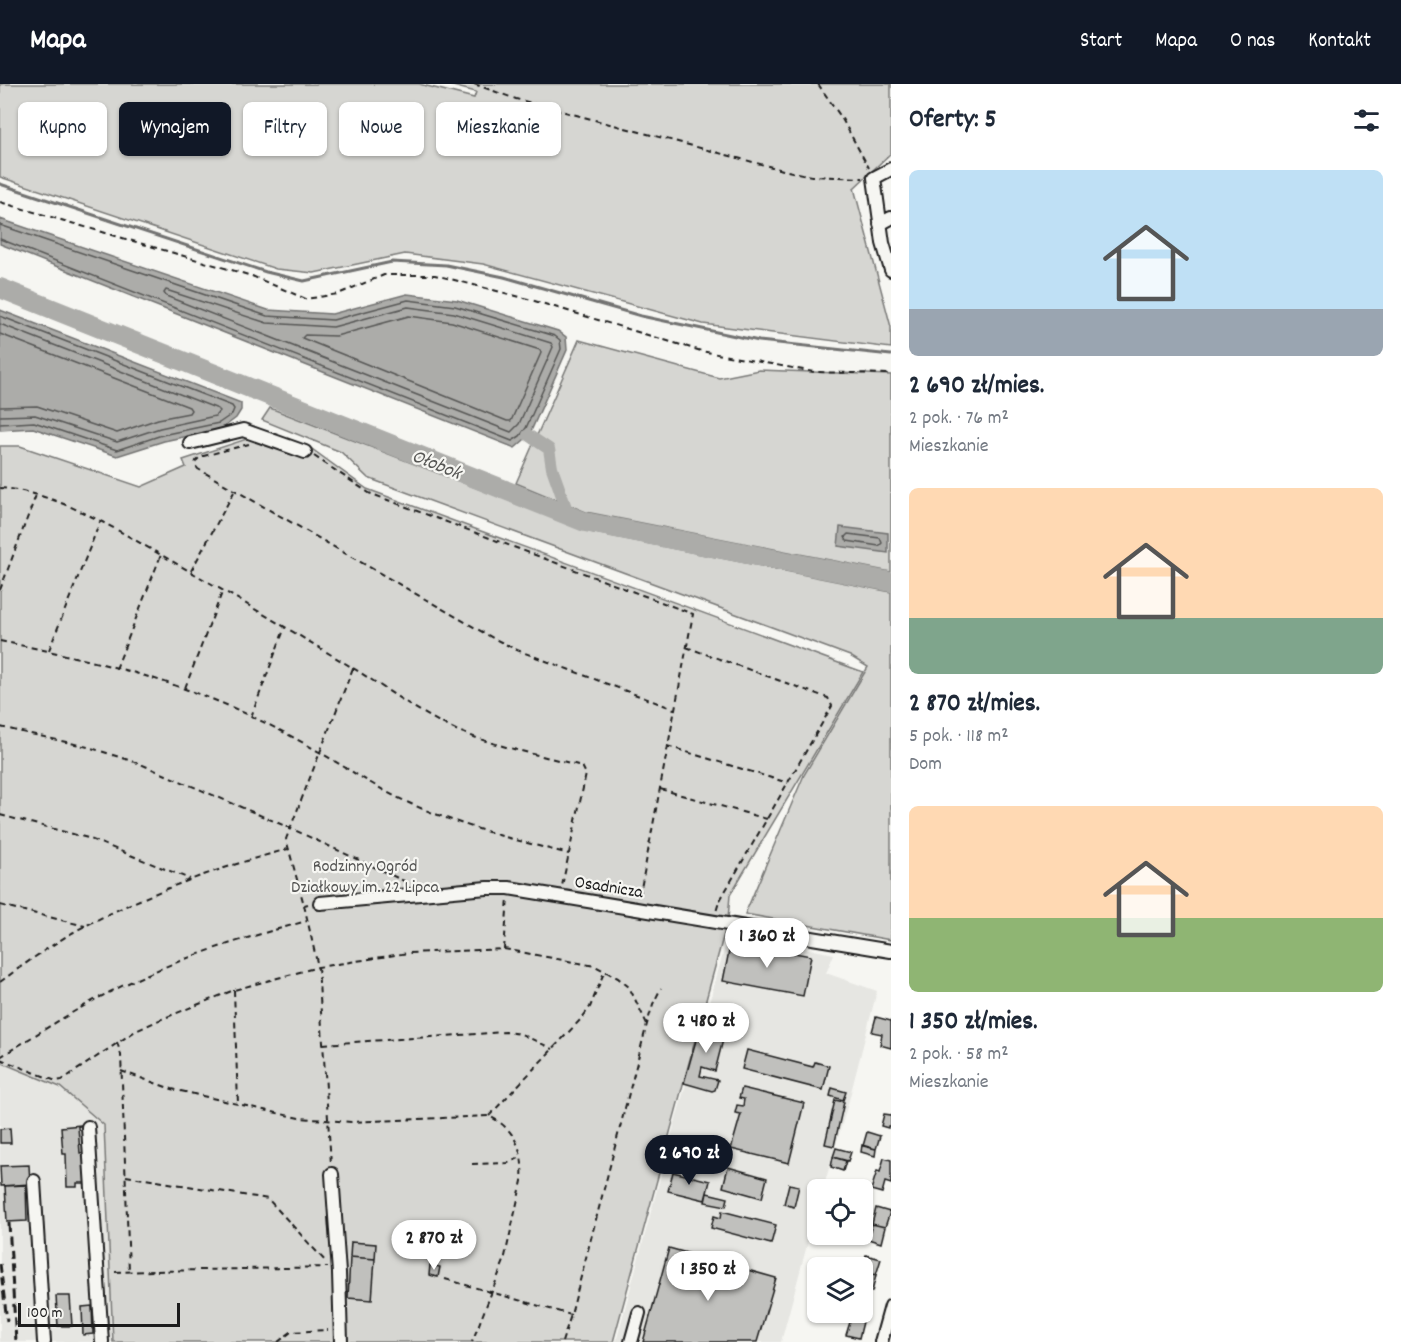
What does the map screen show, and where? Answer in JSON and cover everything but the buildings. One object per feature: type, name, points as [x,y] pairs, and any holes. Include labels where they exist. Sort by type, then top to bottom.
[{"type":"street","points":[[891,169],[874,178],[885,221],[891,270]]},
{"type":"street","points":[[190,443],[243,430],[305,452]]},
{"type":"street","name":"Osadnicza","points":[[320,903],[411,894],[510,888],[891,951]]},
{"type":"street","points":[[88,1127],[102,1342]]},
{"type":"street","points":[[332,1174],[339,1273],[340,1342]]},
{"type":"street","points":[[34,1181],[44,1342]]},
{"type":"street","points":[[881,1342],[891,1306]]},
{"type":"street","points":[[631,1342],[639,1313]]},
{"type":"path","points":[[474,84],[516,99],[812,177],[874,178],[841,117],[818,84]]},
{"type":"path","points":[[0,202],[252,276],[306,299],[338,294],[384,275],[435,275],[528,299],[701,351],[814,372],[891,374]]},
{"type":"path","points":[[256,435],[252,443],[200,458],[195,465],[198,469],[517,650],[674,709]]},
{"type":"path","points":[[305,452],[369,493],[693,614],[637,908]]},
{"type":"path","points":[[0,488],[51,499],[100,522],[191,571],[353,668],[434,720],[484,741],[582,766],[586,774],[560,896]]},
{"type":"path","points":[[191,571],[235,490]]},
{"type":"path","points":[[0,590],[36,495]]},
{"type":"path","points":[[49,651],[100,522]]},
{"type":"path","points":[[116,669],[161,555]]},
{"type":"path","points":[[185,689],[223,590]]},
{"type":"path","points":[[252,717],[285,627]]},
{"type":"path","points":[[0,641],[49,651],[185,689],[252,717],[320,752],[375,786],[410,803],[508,839],[569,854]]},
{"type":"path","points":[[686,647],[828,698],[832,706],[719,902],[714,921]]},
{"type":"path","points":[[332,1174],[318,967],[286,839],[353,668]]},
{"type":"path","points":[[0,728],[88,747],[138,763],[290,828],[404,881],[411,894]]},
{"type":"path","points":[[667,746],[788,783]]},
{"type":"path","points":[[659,788],[767,819]]},
{"type":"path","points":[[0,815],[88,838],[191,880]]},
{"type":"path","points":[[0,982],[35,956],[129,905],[238,862],[288,849]]},
{"type":"path","points":[[504,949],[510,888]]},
{"type":"path","points":[[304,905],[320,903]]},
{"type":"path","points":[[0,905],[87,926]]},
{"type":"path","points":[[0,1058],[56,1022],[111,991],[183,959],[255,935],[308,921]]},
{"type":"path","points":[[0,1058],[56,1081],[63,1080],[117,1042],[157,1021],[234,990],[318,967],[408,953],[504,949],[581,963],[605,970],[629,987],[648,1024]]},
{"type":"path","points":[[489,1116],[582,1018],[590,1007],[605,970]]},
{"type":"path","points":[[562,1342],[653,1004],[661,988]]},
{"type":"path","points":[[234,990],[238,1105]]},
{"type":"path","points":[[323,1044],[506,1032],[521,1034],[553,1049]]},
{"type":"path","points":[[117,1042],[122,1071],[129,1271]]},
{"type":"path","points":[[122,1071],[172,1089],[299,1118],[328,1121],[489,1116],[499,1121],[517,1139],[521,1157],[522,1181],[504,1261],[472,1342]]},
{"type":"path","points":[[471,1164],[508,1163],[521,1157]]},
{"type":"path","points":[[115,1272],[330,1267],[268,1199],[126,1176]]},
{"type":"path","points":[[445,1279],[571,1315]]},
{"type":"path","points":[[278,1342],[291,1332],[340,1329]]},
{"type":"shaded area","points":[[729,933],[834,954],[826,973],[877,991],[826,1179],[807,1179],[807,1245],[781,1342],[616,1342]]},
{"type":"shaded area","points":[[0,1061],[60,1087],[104,1125],[113,1342],[0,1342]]},
{"type":"green space","points":[[0,84],[419,84],[474,98],[476,92],[445,84],[891,84],[891,153],[854,188],[891,327],[891,348],[703,324],[483,264],[405,254],[314,273],[276,269],[0,177]]},
{"type":"green space","points":[[579,340],[719,378],[759,370],[891,375],[891,572],[586,512],[516,483]]},
{"type":"green space","points":[[270,408],[590,532],[891,592],[891,940],[745,914],[804,775],[868,667],[850,656],[368,478],[341,452],[262,420]]},
{"type":"green space","name":"Rodzinny Ogród Działkowy im. 22 Lipca","points":[[251,427],[309,447],[367,489],[863,672],[730,895],[728,919],[613,1342],[113,1342],[104,1125],[60,1087],[0,1062],[0,446],[20,446],[141,487],[186,467],[183,460],[247,439]]},
{"type":"water","points":[[0,219],[268,310],[332,314],[407,294],[457,300],[558,331],[566,337],[567,350],[531,431],[515,448],[0,244]]},
{"type":"water","points":[[0,310],[241,403],[241,410],[236,418],[221,429],[164,441],[117,456],[33,428],[0,430]]},
{"type":"water","points":[[840,527],[888,533],[888,553],[838,546]]},
{"type":"waterway","points":[[0,184],[266,272],[304,281],[392,262],[446,265],[504,277],[641,316],[759,341],[891,355]]},
{"type":"waterway","name":"Ołobok","points":[[0,288],[585,522],[891,582]]},
{"type":"waterway","points":[[528,435],[549,449],[552,468],[569,516]]},
{"type":"railway","points":[[9,1223],[16,1342]]},
{"type":"railway","points":[[0,1264],[7,1321]]}]
